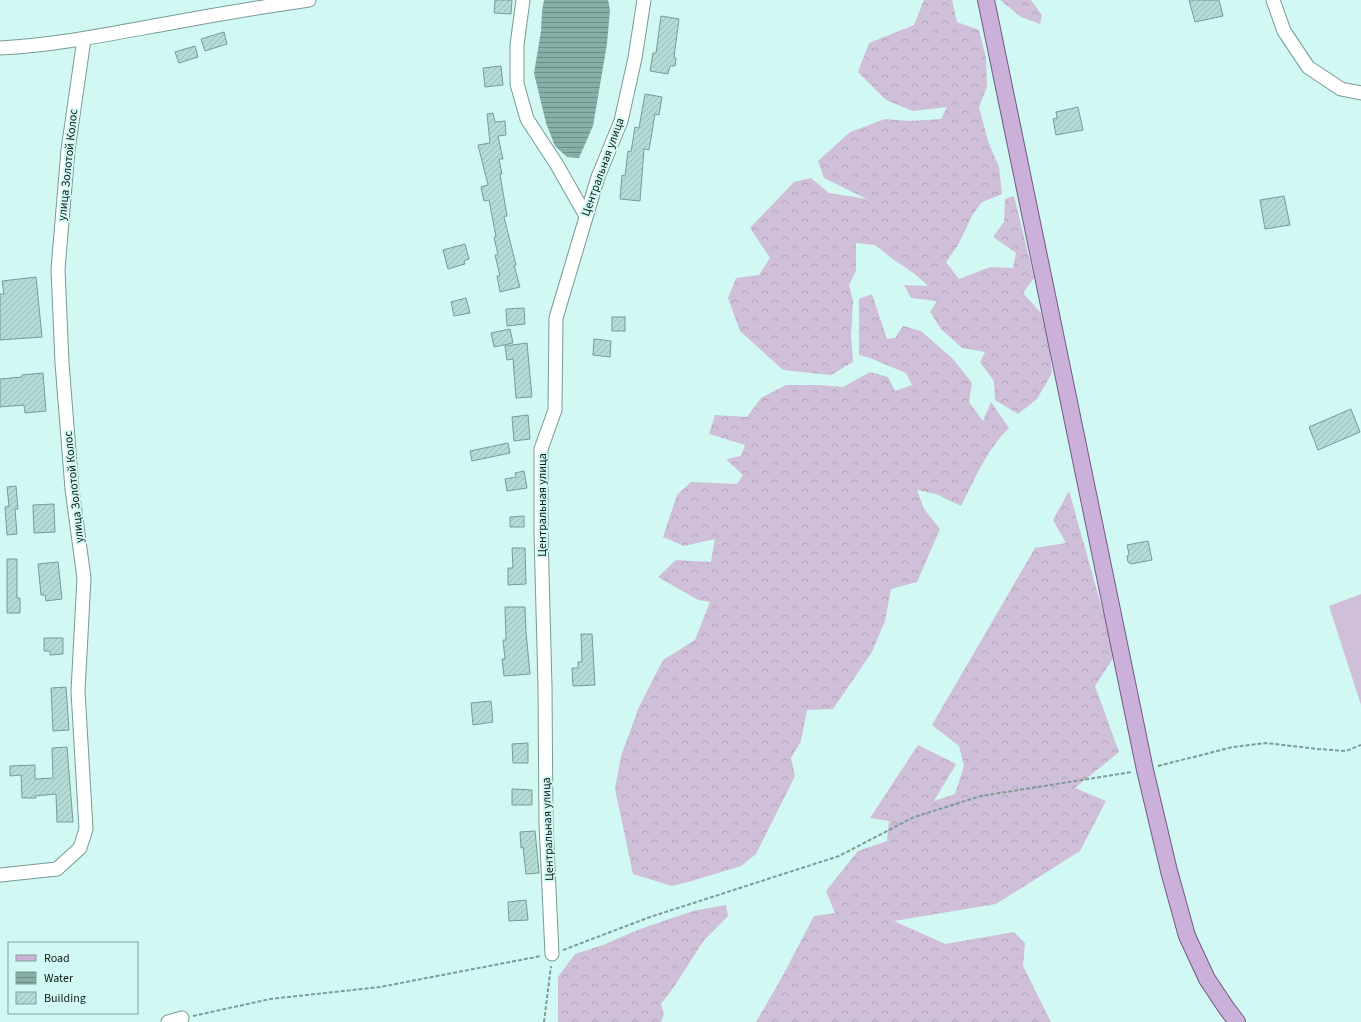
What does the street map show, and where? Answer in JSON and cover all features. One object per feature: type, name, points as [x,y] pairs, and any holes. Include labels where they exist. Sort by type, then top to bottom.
[{"type":"main road","points":[[986,0],[1145,770],[1169,871],[1188,936],[1207,979],[1237,1022]]},
{"type":"street","points":[[0,48],[28,46],[84,38],[309,0]]},
{"type":"street","points":[[523,0],[517,45],[518,84],[527,119],[557,165],[586,216]]},
{"type":"street","name":"Центральная улица","points":[[552,954],[546,824],[541,449],[555,410],[556,318],[598,176],[621,121],[635,58],[644,0]]},
{"type":"street","points":[[1273,0],[1284,31],[1308,67],[1341,89],[1361,92]]},
{"type":"street","name":"улица Золотой Колос","points":[[0,875],[57,869],[80,848],[86,829],[78,691],[84,578],[72,489],[62,363],[58,269],[68,150],[84,38]]},
{"type":"street","points":[[168,1022],[182,1018]]},
{"type":"path","points":[[182,1018],[270,999],[380,987],[552,954],[650,917],[838,856],[914,817],[981,796],[1145,770],[1232,747],[1266,743],[1346,751],[1361,745]]},
{"type":"path","points":[[544,1022],[552,954]]},
{"type":"green space","points":[[924,0],[952,0],[957,22],[979,30],[986,58],[987,87],[979,107],[988,141],[999,167],[1002,194],[982,202],[973,214],[958,245],[946,262],[959,279],[990,267],[1013,268],[1016,253],[993,237],[1004,222],[1005,199],[1014,196],[1034,278],[1023,293],[1041,313],[1049,345],[1052,373],[1037,399],[1018,414],[995,400],[994,381],[980,362],[985,352],[962,348],[941,329],[930,312],[937,301],[911,298],[904,285],[928,286],[915,274],[875,245],[856,243],[856,271],[849,285],[853,301],[851,336],[853,362],[831,375],[783,370],[740,331],[728,298],[736,278],[759,275],[770,258],[750,228],[794,182],[811,178],[829,193],[867,199],[824,178],[818,161],[850,132],[885,119],[910,121],[941,119],[947,107],[913,111],[886,100],[858,72],[869,43],[914,25]]},
{"type":"green space","points":[[1000,0],[1031,0],[1042,15],[1040,24],[1021,17]]},
{"type":"green space","points":[[872,294],[887,339],[895,338],[903,326],[921,331],[953,359],[972,383],[969,402],[983,421],[991,402],[1009,428],[994,445],[961,506],[936,494],[917,490],[924,509],[940,529],[917,582],[891,589],[885,621],[872,652],[833,709],[807,710],[801,741],[791,758],[795,776],[756,854],[741,866],[672,886],[633,874],[615,789],[621,756],[639,707],[663,660],[695,640],[710,602],[698,600],[658,577],[676,560],[711,562],[715,539],[684,546],[663,537],[677,495],[691,482],[737,484],[743,475],[726,459],[741,456],[745,445],[709,434],[715,415],[747,417],[761,398],[786,385],[843,387],[870,372],[888,377],[895,391],[912,385],[906,373],[859,355],[859,299]]},
{"type":"green space","points":[[1069,491],[1115,655],[1095,686],[1119,752],[1075,788],[1106,801],[1080,851],[996,904],[894,921],[945,944],[1014,932],[1025,943],[1023,966],[1051,1022],[756,1022],[781,979],[814,916],[835,913],[826,891],[858,851],[887,841],[889,821],[870,818],[918,745],[956,764],[934,801],[955,794],[964,766],[959,746],[932,725],[1035,548],[1066,543],[1053,520]]},
{"type":"green space","points":[[1361,594],[1361,705],[1329,606]]},
{"type":"green space","points":[[726,905],[728,916],[704,940],[674,987],[661,1004],[664,1015],[661,1022],[558,1022],[558,977],[575,954],[603,945],[640,929],[693,911]]},
{"type":"water","points":[[544,0],[608,0],[610,10],[607,44],[593,126],[579,158],[567,157],[555,146],[546,123],[534,73],[541,31]]},
{"type":"building","points":[[495,0],[512,0],[511,14],[494,13]]},
{"type":"building","points":[[1189,0],[1219,0],[1223,16],[1195,22]]},
{"type":"building","points":[[661,16],[679,19],[674,57],[676,58],[675,66],[670,66],[668,74],[650,71],[653,53],[656,53]]},
{"type":"building","points":[[224,32],[227,44],[205,51],[201,39]]},
{"type":"building","points":[[195,46],[198,57],[179,63],[175,52]]},
{"type":"building","points":[[501,66],[503,85],[485,87],[483,68]]},
{"type":"building","points":[[645,94],[662,97],[659,115],[655,114],[649,150],[644,149],[640,201],[620,199],[622,175],[625,176],[628,151],[631,152],[635,127],[639,128]]},
{"type":"building","points":[[1078,107],[1083,130],[1056,135],[1053,119],[1057,118],[1056,112]]},
{"type":"building","points":[[493,113],[495,122],[505,121],[506,135],[498,136],[503,159],[499,159],[502,174],[500,174],[507,216],[504,217],[520,287],[500,292],[497,276],[500,276],[495,255],[498,255],[494,237],[496,237],[489,200],[484,201],[481,187],[488,185],[478,145],[490,143],[487,114]]},
{"type":"building","points":[[1284,196],[1290,225],[1265,229],[1260,200]]},
{"type":"building","points":[[465,244],[469,259],[464,261],[465,264],[448,269],[443,250]]},
{"type":"building","points":[[36,277],[42,337],[0,340],[0,294],[4,294],[2,281]]},
{"type":"building","points":[[466,298],[470,313],[454,316],[451,302]]},
{"type":"building","points":[[524,308],[525,324],[507,326],[506,309]]},
{"type":"building","points":[[612,317],[625,317],[625,331],[612,331]]},
{"type":"building","points":[[510,329],[513,343],[494,347],[491,333]]},
{"type":"building","points":[[594,339],[611,341],[610,357],[593,355]]},
{"type":"building","points":[[527,343],[532,397],[516,398],[513,359],[507,360],[505,346]]},
{"type":"building","points":[[43,373],[46,411],[25,413],[24,405],[0,407],[0,379]]},
{"type":"building","points":[[1351,409],[1360,432],[1318,450],[1309,427]]},
{"type":"building","points":[[528,415],[530,439],[514,441],[512,417]]},
{"type":"building","points":[[508,443],[510,453],[472,461],[470,451]]},
{"type":"building","points":[[524,471],[527,488],[507,491],[505,479],[516,477],[515,473]]},
{"type":"building","points":[[16,486],[18,509],[15,509],[17,534],[7,535],[5,507],[9,506],[7,487]]},
{"type":"building","points":[[54,504],[55,532],[34,533],[33,505]]},
{"type":"building","points":[[524,516],[524,527],[510,527],[510,517]]},
{"type":"building","points":[[1148,541],[1152,560],[1131,564],[1128,562],[1127,556],[1129,554],[1127,545]]},
{"type":"building","points":[[512,548],[525,548],[526,584],[508,585],[508,568],[513,568]]},
{"type":"building","points":[[7,559],[17,559],[17,598],[20,598],[20,613],[7,613]]},
{"type":"building","points":[[58,562],[62,599],[46,601],[45,595],[41,595],[38,564]]},
{"type":"building","points":[[505,607],[525,607],[530,674],[504,676],[502,659],[505,659],[503,640],[506,640]]},
{"type":"building","points":[[581,634],[592,634],[595,685],[573,686],[572,668],[578,668],[578,662],[582,662]]},
{"type":"building","points":[[44,638],[63,638],[63,654],[50,655],[50,651],[44,651]]},
{"type":"building","points":[[66,687],[69,730],[53,731],[51,688]]},
{"type":"building","points":[[491,701],[493,722],[473,725],[471,703]]},
{"type":"building","points":[[528,743],[528,763],[513,763],[512,744]]},
{"type":"building","points":[[67,747],[73,822],[57,822],[56,794],[35,796],[36,798],[22,798],[21,775],[10,776],[10,766],[35,765],[35,779],[53,778],[52,748]]},
{"type":"building","points":[[512,789],[532,790],[532,805],[512,805]]},
{"type":"building","points":[[535,831],[539,873],[526,874],[523,847],[521,848],[520,832]]},
{"type":"building","points":[[526,900],[528,920],[509,921],[508,902]]}]
